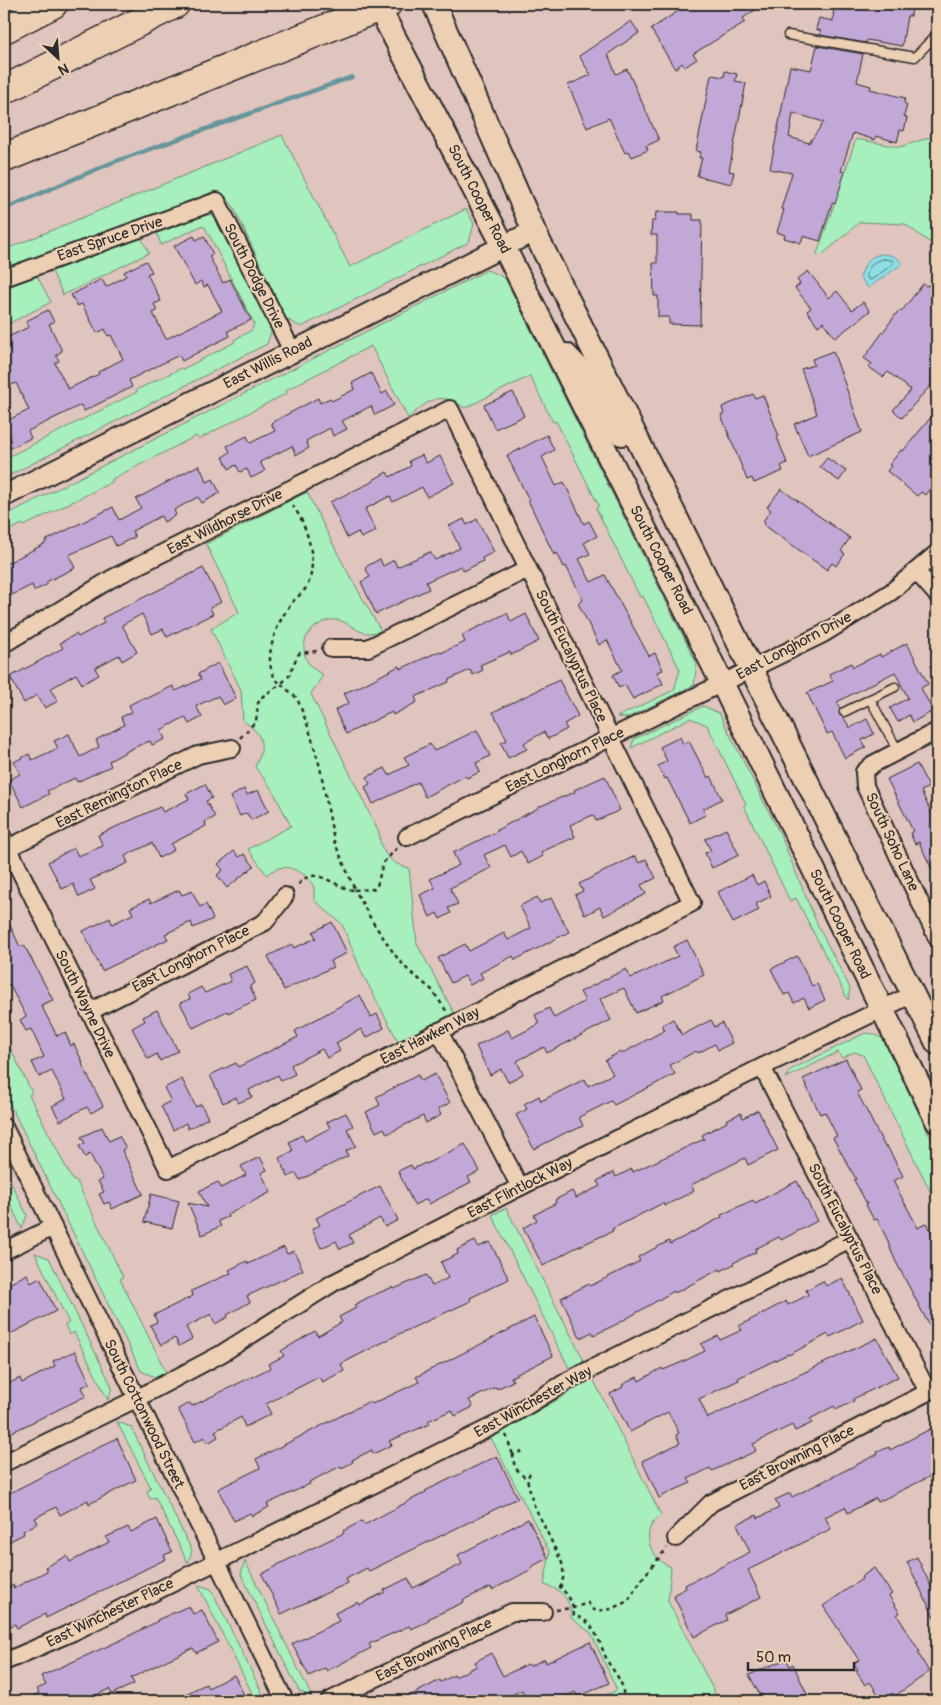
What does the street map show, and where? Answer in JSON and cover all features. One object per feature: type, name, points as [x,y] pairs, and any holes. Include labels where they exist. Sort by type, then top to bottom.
[{"type":"highway","points":[[4,29],[53,4]]},
{"type":"highway","points":[[4,90],[175,4]]},
{"type":"highway","points":[[4,158],[381,5]]},
{"type":"main road","points":[[434,4],[534,231],[937,1044]]},
{"type":"main road","name":"South Cooper Road","points":[[381,5],[722,683],[937,1121]]},
{"type":"main road","points":[[550,338],[588,378],[613,425],[620,433],[631,440],[638,440]]},
{"type":"street","name":"East Spruce Drive","points":[[4,278],[217,201]]},
{"type":"street","name":"South Dodge Drive","points":[[217,201],[292,351]]},
{"type":"street","name":"East Willis Road","points":[[4,496],[534,231]]},
{"type":"street","name":"East Wildhorse Drive","points":[[4,644],[111,579],[450,409]]},
{"type":"street","name":"South Eucalyptus Place","points":[[450,409],[692,902]]},
{"type":"street","name":"East Longhorn Drive","points":[[722,683],[823,634],[891,592],[916,571],[935,561]]},
{"type":"street","points":[[331,648],[368,648],[528,569]]},
{"type":"street","points":[[916,571],[937,595]]},
{"type":"street","name":"East Longhorn Place","points":[[407,837],[722,683]]},
{"type":"street","points":[[898,751],[937,731]]},
{"type":"street","name":"East Remington Place","points":[[6,843],[198,755],[232,748]]},
{"type":"street","name":"South Soho Lane","points":[[898,751],[873,764],[864,772],[865,786],[937,938]]},
{"type":"street","name":"South Wayne Drive","points":[[6,843],[168,1169]]},
{"type":"street","name":"East Longhorn Place","points":[[89,1012],[265,922],[285,896]]},
{"type":"street","name":"East Hawken Way","points":[[168,1169],[692,902]]},
{"type":"street","name":"East Flintlock Way","points":[[4,1463],[136,1399],[221,1354],[333,1283],[762,1066],[913,994]]},
{"type":"street","points":[[446,1028],[520,1187]]},
{"type":"street","name":"South Eucalyptus Place","points":[[762,1066],[928,1392]]},
{"type":"street","name":"South Cottonwood Street","points":[[4,1127],[285,1701]]},
{"type":"street","points":[[4,1251],[53,1226]]},
{"type":"street","name":"East Winchester Way","points":[[216,1562],[499,1423],[569,1380],[850,1239]]},
{"type":"street","name":"East Browning Place","points":[[676,1538],[711,1503],[928,1392]]},
{"type":"street","name":"East Winchester Place","points":[[4,1662],[73,1632],[216,1562]]},
{"type":"street","name":"East Browning Place","points":[[329,1701],[512,1612],[542,1612]]},
{"type":"lane","points":[[788,35],[915,57],[937,34]]},
{"type":"lane","points":[[844,712],[895,687]]},
{"type":"lane","points":[[870,699],[898,751]]},
{"type":"path","points":[[286,491],[308,534],[311,572],[308,586],[290,605],[272,644],[269,663],[270,672],[275,680],[296,698],[306,722],[320,766],[334,841],[354,890],[395,955],[407,969],[432,990],[445,1008],[446,1028]]},
{"type":"path","points":[[232,748],[256,721],[258,703],[263,696],[289,676],[297,656],[300,653],[331,648]]},
{"type":"path","points":[[285,896],[309,876],[322,877],[347,890],[374,889],[377,886],[383,863],[407,837]]},
{"type":"path","points":[[499,1423],[509,1442],[516,1468],[527,1479],[532,1502],[562,1563],[564,1573],[560,1588],[567,1594],[574,1616],[579,1616],[595,1631],[608,1661],[620,1682],[623,1694],[621,1701]]},
{"type":"path","points":[[513,1455],[522,1451]]},
{"type":"path","points":[[527,1479],[530,1473]]},
{"type":"path","points":[[542,1612],[573,1608],[588,1603],[596,1611],[620,1606],[628,1601],[653,1563],[676,1538]]},
{"type":"green space","points":[[282,135],[350,267],[466,209],[474,224],[469,242],[301,327],[286,319],[233,206],[220,193],[214,191],[194,201],[4,270],[4,250]]},
{"type":"green space","points":[[937,135],[937,240],[929,242],[905,224],[860,222],[822,255],[817,254],[856,139],[900,147]]},
{"type":"green space","points":[[209,214],[216,217],[273,326],[267,344],[4,478],[4,459],[137,392],[136,390],[183,369],[235,342],[234,340],[252,330],[254,323],[205,227],[201,226],[161,245],[157,233]]},
{"type":"green space","points":[[141,238],[149,253],[63,295],[52,271]]},
{"type":"green space","points":[[487,270],[505,278],[697,664],[694,685],[627,718],[617,717],[674,690],[680,670],[643,596],[640,597],[596,508],[599,506],[556,421],[553,422],[530,376],[465,408],[448,399],[435,400],[422,406],[408,418],[371,346],[286,390],[287,393],[199,439],[196,436],[112,479],[112,482],[24,526],[22,524],[4,533],[4,516]]},
{"type":"green space","points":[[37,276],[51,302],[8,324],[4,316],[4,288]]},
{"type":"green space","points":[[307,492],[342,562],[381,631],[365,633],[339,620],[330,620],[313,629],[305,641],[305,655],[309,664],[323,675],[311,694],[379,833],[381,846],[387,856],[396,864],[409,868],[417,944],[454,1013],[398,1041],[362,973],[342,924],[314,900],[312,883],[303,874],[291,868],[279,868],[267,875],[248,849],[291,826],[272,789],[255,767],[261,753],[261,741],[255,730],[243,721],[241,690],[211,629],[239,612],[206,544]]},
{"type":"green space","points":[[703,706],[719,713],[780,834],[818,926],[850,988],[848,1000],[796,898],[790,901],[744,806],[746,804],[707,725],[690,718],[631,748],[634,739]]},
{"type":"green space","points":[[865,1033],[874,1034],[883,1039],[937,1151],[937,1205],[863,1055],[854,1052],[842,1058],[838,1052],[786,1078],[790,1070]]},
{"type":"green space","points":[[4,1035],[32,1093],[29,1095],[73,1181],[76,1180],[123,1277],[120,1279],[166,1372],[155,1377],[141,1371],[4,1092]]},
{"type":"green space","points":[[4,1169],[27,1215],[22,1229],[4,1191]]},
{"type":"green space","points":[[506,1208],[584,1361],[569,1368],[492,1215]]},
{"type":"green space","points":[[35,1253],[49,1258],[112,1387],[108,1400],[74,1332],[70,1335],[65,1325],[69,1323]]},
{"type":"green space","points":[[593,1379],[661,1515],[649,1530],[649,1543],[655,1555],[671,1567],[668,1601],[719,1701],[595,1701],[617,1690],[591,1633],[571,1618],[571,1612],[564,1596],[556,1589],[544,1585],[550,1553],[491,1438]]},
{"type":"green space","points":[[117,1422],[131,1427],[192,1551],[188,1563],[155,1497],[150,1499],[147,1491],[151,1488]]},
{"type":"green space","points":[[245,1561],[312,1697],[299,1691],[241,1574]]},
{"type":"green space","points":[[198,1585],[211,1589],[266,1701],[256,1701]]},
{"type":"water","points":[[883,254],[894,256],[902,264],[868,288],[860,277],[870,258]]},
{"type":"building","points":[[689,4],[764,4],[743,18],[745,22],[693,54],[697,59],[685,67],[682,63],[675,69],[651,29]]},
{"type":"building","points":[[834,4],[912,4],[911,16],[907,16],[902,46],[867,40],[866,43],[820,35],[821,31],[816,29],[819,18],[833,21]]},
{"type":"building","points":[[631,21],[639,33],[608,54],[616,74],[627,69],[659,140],[646,146],[648,150],[632,157],[629,151],[625,153],[609,118],[587,128],[568,85],[591,75],[579,56]]},
{"type":"building","points":[[817,46],[863,54],[857,82],[871,86],[870,89],[905,98],[904,103],[907,105],[904,116],[907,118],[904,131],[900,130],[897,142],[876,136],[875,140],[853,133],[841,171],[845,172],[835,204],[832,203],[820,241],[803,236],[801,243],[784,238],[785,235],[777,232],[784,210],[781,209],[792,173],[770,169],[790,66],[811,70]],"holes":[[[793,113],[824,122],[809,143],[789,137]]]},
{"type":"building","points":[[725,71],[737,74],[735,81],[746,83],[729,171],[734,172],[731,184],[697,176],[702,158],[699,158],[701,152],[696,151],[711,75],[724,77]]},
{"type":"building","points":[[656,212],[693,214],[693,220],[702,220],[700,325],[669,324],[669,317],[658,317],[658,296],[654,296],[653,263],[657,263],[657,235],[651,235],[652,221],[655,221]]},
{"type":"building","points":[[194,236],[196,240],[204,236],[213,254],[209,256],[223,283],[230,279],[251,320],[228,331],[230,336],[182,361],[179,355],[129,380],[132,387],[84,411],[81,405],[28,431],[31,438],[4,451],[4,422],[29,410],[16,383],[7,387],[4,380],[4,339],[29,327],[26,321],[48,310],[54,322],[49,324],[62,351],[56,355],[59,361],[55,363],[68,389],[99,374],[98,372],[123,359],[111,335],[108,336],[105,329],[97,333],[82,304],[77,306],[71,295],[102,279],[106,287],[126,276],[124,272],[146,261],[152,272],[147,274],[161,301],[154,304],[157,311],[153,313],[166,339],[222,311],[208,285],[204,287],[201,281],[195,285],[174,246]]},
{"type":"building","points":[[808,271],[829,298],[837,291],[852,310],[863,302],[870,311],[835,338],[823,322],[818,326],[807,311],[811,308],[795,288],[800,284],[797,280]]},
{"type":"building","points":[[923,284],[927,286],[930,284],[937,289],[937,378],[902,418],[893,410],[911,390],[888,372],[883,377],[869,367],[872,364],[864,358],[899,310],[901,312]]},
{"type":"building","points":[[833,351],[862,432],[808,456],[794,424],[817,414],[801,369],[814,365],[812,359]]},
{"type":"building","points":[[371,373],[382,394],[387,391],[394,405],[375,415],[371,406],[342,421],[347,429],[333,436],[330,428],[306,441],[309,448],[296,455],[292,446],[260,462],[265,471],[251,478],[247,469],[240,472],[236,465],[229,469],[223,457],[230,452],[227,446],[247,436],[250,443],[275,431],[271,423],[318,398],[320,403],[330,398],[332,401],[355,389],[352,383]]},
{"type":"building","points":[[513,392],[524,416],[495,429],[484,405]]},
{"type":"building","points":[[753,394],[755,398],[763,395],[787,463],[781,466],[783,471],[754,483],[752,478],[747,480],[721,415],[724,414],[722,407]]},
{"type":"building","points":[[937,410],[937,480],[925,495],[921,492],[917,496],[887,471],[891,466],[889,465],[901,450],[903,451]]},
{"type":"building","points":[[547,435],[554,450],[542,457],[556,486],[564,482],[584,524],[589,521],[597,536],[584,543],[590,554],[579,559],[591,582],[605,575],[649,656],[655,653],[663,670],[657,672],[663,684],[633,699],[625,685],[619,688],[613,675],[622,670],[607,640],[599,645],[578,603],[583,600],[566,566],[564,567],[557,553],[554,555],[507,456]]},
{"type":"building","points":[[422,455],[426,463],[440,456],[454,483],[427,497],[422,487],[393,502],[390,496],[365,509],[376,531],[361,538],[358,532],[347,538],[330,502],[374,481],[387,472],[390,477],[411,466],[409,461]]},
{"type":"building","points":[[827,458],[846,471],[839,481],[820,467]]},
{"type":"building","points":[[199,465],[207,482],[213,479],[220,493],[202,503],[198,497],[174,510],[176,515],[164,522],[161,516],[132,531],[135,537],[116,546],[111,536],[69,555],[75,568],[46,582],[48,584],[34,591],[32,585],[4,599],[4,565],[46,543],[45,541],[113,507],[119,520],[141,508],[136,499]]},
{"type":"building","points":[[781,489],[850,538],[841,551],[845,554],[836,566],[832,563],[827,570],[764,525],[763,521],[771,510],[767,507]]},
{"type":"building","points":[[464,519],[467,525],[477,519],[494,552],[482,558],[483,561],[464,571],[461,566],[426,582],[429,589],[376,614],[361,582],[370,577],[365,567],[380,559],[383,566],[394,560],[397,567],[430,552],[435,560],[460,548],[449,526]]},
{"type":"building","points":[[203,568],[221,602],[210,608],[213,614],[167,637],[163,629],[152,634],[142,614],[122,625],[137,652],[122,661],[119,655],[95,668],[99,675],[82,684],[76,674],[50,689],[58,701],[45,708],[37,695],[24,703],[10,677],[63,648],[60,643],[76,634],[78,637],[104,623],[102,618]]},
{"type":"building","points":[[507,613],[511,622],[526,614],[539,641],[511,655],[510,652],[480,665],[483,670],[473,675],[470,670],[448,680],[449,682],[415,697],[417,702],[393,715],[392,712],[346,734],[335,710],[349,703],[344,693],[399,666],[400,669],[465,642],[462,635]]},
{"type":"building","points":[[907,643],[928,684],[921,688],[933,711],[913,722],[909,715],[898,722],[890,708],[908,698],[895,672],[837,702],[840,708],[839,714],[850,728],[867,719],[874,734],[862,740],[866,747],[845,758],[832,732],[827,734],[807,693],[833,681],[829,674],[851,663],[853,667],[880,654],[881,657]]},
{"type":"building","points":[[218,663],[236,698],[223,705],[218,696],[196,706],[202,717],[189,724],[185,717],[161,730],[165,739],[152,745],[150,741],[135,747],[109,761],[111,766],[77,782],[75,778],[47,791],[49,794],[23,807],[9,780],[20,774],[14,762],[29,754],[32,760],[58,748],[54,741],[69,734],[80,757],[99,747],[96,740],[124,725],[121,717],[132,712],[129,705],[173,686],[176,691],[201,679],[198,674]]},
{"type":"building","points":[[559,680],[578,716],[564,724],[567,729],[548,739],[544,732],[524,743],[527,749],[508,758],[501,743],[507,740],[493,712]]},
{"type":"building","points":[[477,730],[490,756],[476,763],[480,772],[467,778],[465,776],[425,797],[418,782],[373,804],[365,787],[370,784],[367,777],[385,768],[389,775],[409,765],[404,757],[430,744],[434,751]]},
{"type":"building","points":[[680,737],[683,744],[689,741],[708,778],[711,776],[722,799],[703,809],[705,815],[690,823],[667,778],[665,779],[658,766],[667,761],[660,747]]},
{"type":"building","points":[[917,764],[929,787],[921,791],[937,825],[937,880],[919,842],[915,844],[910,833],[913,831],[887,779]]},
{"type":"building","points":[[605,776],[620,810],[596,821],[593,815],[570,825],[575,837],[541,852],[543,856],[528,864],[521,851],[511,857],[505,845],[484,855],[491,868],[450,888],[458,904],[448,908],[451,913],[440,919],[437,913],[430,917],[420,895],[435,888],[430,879],[459,865],[453,853],[498,831],[538,807],[575,792],[574,790]]},
{"type":"building","points":[[205,784],[212,798],[206,801],[215,817],[205,822],[206,826],[171,844],[174,850],[159,858],[152,843],[125,856],[128,863],[90,880],[95,889],[79,897],[73,884],[62,889],[48,862],[74,848],[78,856],[103,846],[98,835],[160,807],[163,812],[189,799],[186,794]]},
{"type":"building","points":[[244,789],[247,795],[258,790],[269,811],[251,820],[247,813],[240,816],[230,797]]},
{"type":"building","points":[[726,829],[739,855],[712,868],[705,853],[711,851],[705,839]]},
{"type":"building","points":[[234,851],[239,857],[244,854],[254,866],[227,888],[217,875],[223,870],[218,864]]},
{"type":"building","points":[[635,856],[639,863],[646,859],[656,878],[641,885],[646,894],[604,916],[600,907],[585,915],[575,895],[583,891],[579,884]]},
{"type":"building","points":[[752,875],[757,885],[764,881],[771,896],[756,904],[759,910],[733,923],[718,892]]},
{"type":"building","points":[[179,890],[182,895],[192,891],[200,907],[206,904],[213,919],[193,928],[191,922],[165,934],[168,939],[102,971],[83,931],[110,918],[112,924],[133,914],[130,908],[149,899],[151,903]]},
{"type":"building","points":[[537,897],[540,903],[551,898],[569,932],[515,960],[513,956],[480,973],[483,978],[470,985],[465,976],[451,983],[438,958],[465,944],[469,951],[504,933],[508,940],[531,928],[520,906]]},
{"type":"building","points":[[4,912],[20,947],[24,945],[53,1000],[41,1005],[57,1036],[65,1032],[71,1046],[74,1044],[103,1106],[91,1113],[87,1107],[60,1121],[52,1106],[66,1099],[52,1071],[39,1077],[32,1062],[44,1057],[31,1029],[26,1031],[20,1020],[26,1016],[9,984],[4,987]]},
{"type":"building","points":[[332,922],[347,953],[330,961],[333,967],[284,990],[268,956],[292,944],[294,948],[316,938],[313,932]]},
{"type":"building","points":[[687,940],[704,975],[662,996],[664,1000],[636,1013],[624,988],[600,999],[611,1020],[547,1053],[544,1047],[517,1061],[523,1074],[508,1082],[501,1069],[490,1075],[476,1046],[508,1030],[512,1038],[539,1024],[535,1015],[549,1008],[554,1018],[585,1001],[580,992],[626,969],[631,978],[678,956],[673,947]]},
{"type":"building","points":[[797,956],[812,986],[817,984],[825,1000],[809,1008],[804,998],[794,1003],[789,993],[784,995],[771,969]]},
{"type":"building","points":[[247,966],[255,983],[250,986],[256,1000],[228,1013],[227,1011],[193,1028],[180,1003],[190,999],[188,994],[201,987],[205,993],[231,981],[228,974]]},
{"type":"building","points":[[360,995],[371,1017],[377,1014],[384,1028],[366,1038],[361,1029],[336,1043],[340,1051],[327,1058],[322,1049],[291,1065],[295,1074],[281,1081],[278,1075],[249,1090],[252,1097],[238,1103],[236,1097],[223,1103],[210,1075],[236,1063],[238,1067],[298,1037],[295,1031]]},
{"type":"building","points":[[157,1010],[178,1051],[160,1061],[157,1054],[148,1059],[132,1028],[145,1021],[143,1017]]},
{"type":"building","points":[[673,1019],[682,1035],[711,1020],[715,1027],[722,1023],[732,1043],[718,1050],[715,1044],[698,1053],[696,1051],[670,1065],[675,1074],[614,1105],[611,1101],[579,1117],[583,1126],[534,1149],[516,1115],[527,1109],[524,1104],[539,1096],[541,1101],[585,1079],[588,1086],[613,1074],[605,1060],[620,1052],[621,1054],[665,1030],[662,1025]]},
{"type":"building","points":[[846,1059],[861,1090],[857,1092],[885,1147],[887,1146],[903,1176],[893,1181],[918,1228],[927,1223],[937,1244],[937,1340],[895,1260],[877,1219],[874,1220],[854,1180],[856,1179],[833,1138],[837,1136],[825,1112],[820,1114],[803,1079]]},
{"type":"building","points":[[435,1074],[450,1103],[438,1109],[441,1115],[426,1123],[423,1116],[387,1134],[384,1128],[376,1132],[366,1112],[380,1105],[376,1097],[418,1075],[421,1081]]},
{"type":"building","points":[[182,1079],[196,1107],[201,1104],[208,1118],[188,1129],[186,1123],[173,1130],[161,1106],[171,1101],[164,1088]]},
{"type":"building","points":[[758,1110],[778,1150],[748,1165],[745,1158],[691,1185],[694,1191],[664,1206],[663,1203],[612,1229],[613,1231],[573,1249],[543,1266],[523,1228],[537,1220],[534,1215],[556,1203],[555,1200],[572,1191],[576,1198],[600,1186],[597,1181],[614,1172],[616,1177],[632,1169],[633,1172],[704,1139],[702,1135],[727,1122],[726,1120],[741,1113],[743,1118]]},
{"type":"building","points":[[346,1113],[353,1126],[347,1129],[356,1146],[346,1151],[348,1156],[300,1180],[296,1173],[288,1177],[279,1158],[293,1151],[289,1142],[302,1135],[305,1141],[330,1128],[327,1122]]},
{"type":"building","points":[[102,1127],[109,1141],[119,1136],[126,1148],[122,1150],[143,1194],[112,1209],[109,1202],[104,1204],[99,1194],[104,1192],[98,1181],[103,1179],[90,1154],[85,1157],[79,1146],[85,1143],[81,1137]]},
{"type":"building","points":[[465,1144],[480,1171],[468,1177],[471,1182],[429,1204],[427,1199],[414,1205],[398,1171],[411,1165],[413,1169],[426,1164]]},
{"type":"building","points":[[260,1157],[267,1170],[261,1173],[271,1192],[227,1215],[228,1217],[218,1221],[221,1226],[202,1235],[188,1203],[207,1207],[199,1191],[218,1182],[221,1188],[246,1175],[241,1166]]},
{"type":"building","points":[[797,1181],[817,1221],[781,1240],[779,1237],[755,1249],[756,1252],[734,1264],[721,1271],[720,1269],[675,1293],[674,1291],[617,1324],[594,1335],[592,1332],[580,1338],[561,1298],[640,1261],[638,1257],[669,1241],[670,1244],[722,1217],[721,1215],[753,1200],[755,1203]]},
{"type":"building","points":[[380,1186],[398,1220],[385,1227],[380,1218],[349,1235],[353,1243],[340,1249],[336,1241],[321,1248],[312,1229],[320,1225],[316,1218]]},
{"type":"building","points":[[151,1194],[179,1201],[172,1228],[144,1222]]},
{"type":"building","points":[[475,1241],[478,1247],[490,1242],[509,1279],[470,1298],[471,1301],[399,1334],[341,1364],[344,1371],[322,1382],[319,1377],[266,1404],[271,1414],[245,1427],[241,1417],[215,1431],[218,1437],[208,1443],[204,1437],[195,1442],[178,1409],[190,1403],[192,1406],[270,1368],[268,1364],[284,1356],[281,1351],[315,1331],[318,1336],[342,1322],[339,1317],[356,1308],[354,1305],[369,1297],[393,1287],[394,1289],[426,1275],[432,1286],[448,1278],[441,1262],[458,1254],[457,1250]]},
{"type":"building","points":[[284,1247],[287,1254],[294,1251],[303,1270],[247,1296],[250,1302],[215,1324],[211,1314],[186,1327],[192,1339],[179,1346],[175,1338],[161,1345],[150,1325],[157,1322],[154,1315],[193,1296],[191,1291],[231,1273],[229,1270],[247,1261],[248,1264]]},
{"type":"building","points":[[27,1274],[31,1283],[40,1278],[56,1311],[8,1335],[4,1327],[4,1287]]},
{"type":"building","points":[[842,1278],[863,1320],[830,1337],[828,1334],[699,1399],[708,1418],[877,1338],[898,1377],[853,1399],[854,1401],[836,1410],[834,1406],[810,1419],[812,1423],[795,1431],[792,1425],[753,1444],[756,1451],[712,1471],[710,1468],[688,1479],[691,1483],[659,1498],[642,1461],[680,1443],[676,1435],[679,1433],[668,1412],[630,1432],[610,1394],[637,1377],[639,1381],[662,1368],[663,1370],[705,1351],[701,1344],[718,1336],[720,1340],[742,1330],[739,1326],[786,1301],[788,1305],[808,1295],[806,1290],[823,1281],[826,1286]]},
{"type":"building","points":[[534,1317],[553,1356],[511,1377],[513,1381],[469,1400],[473,1407],[455,1416],[452,1410],[428,1421],[430,1424],[389,1441],[392,1445],[373,1454],[372,1450],[352,1460],[353,1462],[342,1468],[341,1466],[309,1482],[310,1484],[267,1504],[269,1507],[252,1516],[250,1513],[234,1521],[218,1489],[260,1468],[256,1459],[370,1401],[372,1404],[419,1382],[416,1377]]},
{"type":"building","points":[[75,1351],[90,1383],[82,1387],[86,1396],[4,1436],[4,1386],[20,1378],[22,1383],[55,1366],[53,1361]]},
{"type":"building","points":[[934,1427],[937,1434],[937,1473],[878,1502],[876,1498],[848,1513],[845,1507],[825,1517],[831,1529],[748,1570],[761,1597],[725,1615],[727,1620],[694,1637],[673,1595],[686,1588],[685,1585],[750,1552],[737,1524],[757,1515],[758,1518],[779,1508],[775,1500],[790,1493],[792,1497],[878,1454],[877,1452],[889,1447],[890,1450]]},
{"type":"building","points":[[117,1438],[136,1480],[89,1504],[88,1500],[60,1515],[56,1507],[35,1518],[38,1523],[23,1531],[24,1534],[4,1544],[4,1496]]},
{"type":"building","points":[[497,1456],[518,1498],[369,1571],[367,1568],[346,1579],[348,1583],[281,1614],[262,1574],[344,1533],[343,1531],[362,1521],[364,1525],[425,1491]]},
{"type":"building","points":[[157,1519],[172,1552],[164,1555],[166,1559],[46,1618],[45,1614],[17,1628],[15,1624],[7,1628],[4,1621],[4,1590],[13,1585],[14,1588],[47,1571],[45,1567],[67,1556],[70,1562],[109,1542],[106,1537],[128,1527],[131,1532]]},
{"type":"building","points":[[528,1519],[548,1558],[531,1567],[532,1569],[492,1590],[491,1587],[428,1619],[429,1621],[411,1629],[409,1626],[369,1644],[371,1648],[327,1671],[325,1668],[309,1676],[292,1644],[339,1621],[335,1613],[358,1602],[359,1605],[408,1578],[413,1588],[462,1564],[458,1555]]},
{"type":"building","points":[[917,1557],[937,1599],[937,1623],[907,1562]]},
{"type":"building","points":[[874,1568],[892,1594],[889,1596],[900,1613],[897,1615],[920,1652],[918,1653],[929,1672],[895,1696],[893,1693],[882,1700],[870,1682],[865,1685],[856,1671],[858,1670],[854,1663],[859,1660],[823,1606],[862,1579],[861,1577]]},
{"type":"building","points":[[189,1606],[193,1614],[202,1610],[218,1642],[196,1653],[193,1648],[167,1660],[131,1678],[134,1684],[112,1694],[109,1689],[84,1701],[23,1701],[39,1693],[37,1689],[46,1685],[41,1676],[121,1640],[157,1620]]},
{"type":"building","points":[[590,1642],[609,1683],[578,1697],[575,1692],[556,1701],[527,1701],[522,1690],[500,1701],[400,1701],[440,1680],[441,1682],[454,1675],[455,1677],[477,1666],[475,1662],[491,1653],[503,1676],[528,1664],[530,1666],[545,1659],[546,1663]]},
{"type":"building","points":[[786,1659],[790,1666],[793,1664],[810,1701],[765,1701],[762,1694],[760,1695],[749,1675]]},
{"type":"building","points":[[234,1675],[247,1701],[171,1701],[206,1684],[208,1688]]},
{"type":"waterway","points":[[4,209],[111,163],[352,77]]}]
